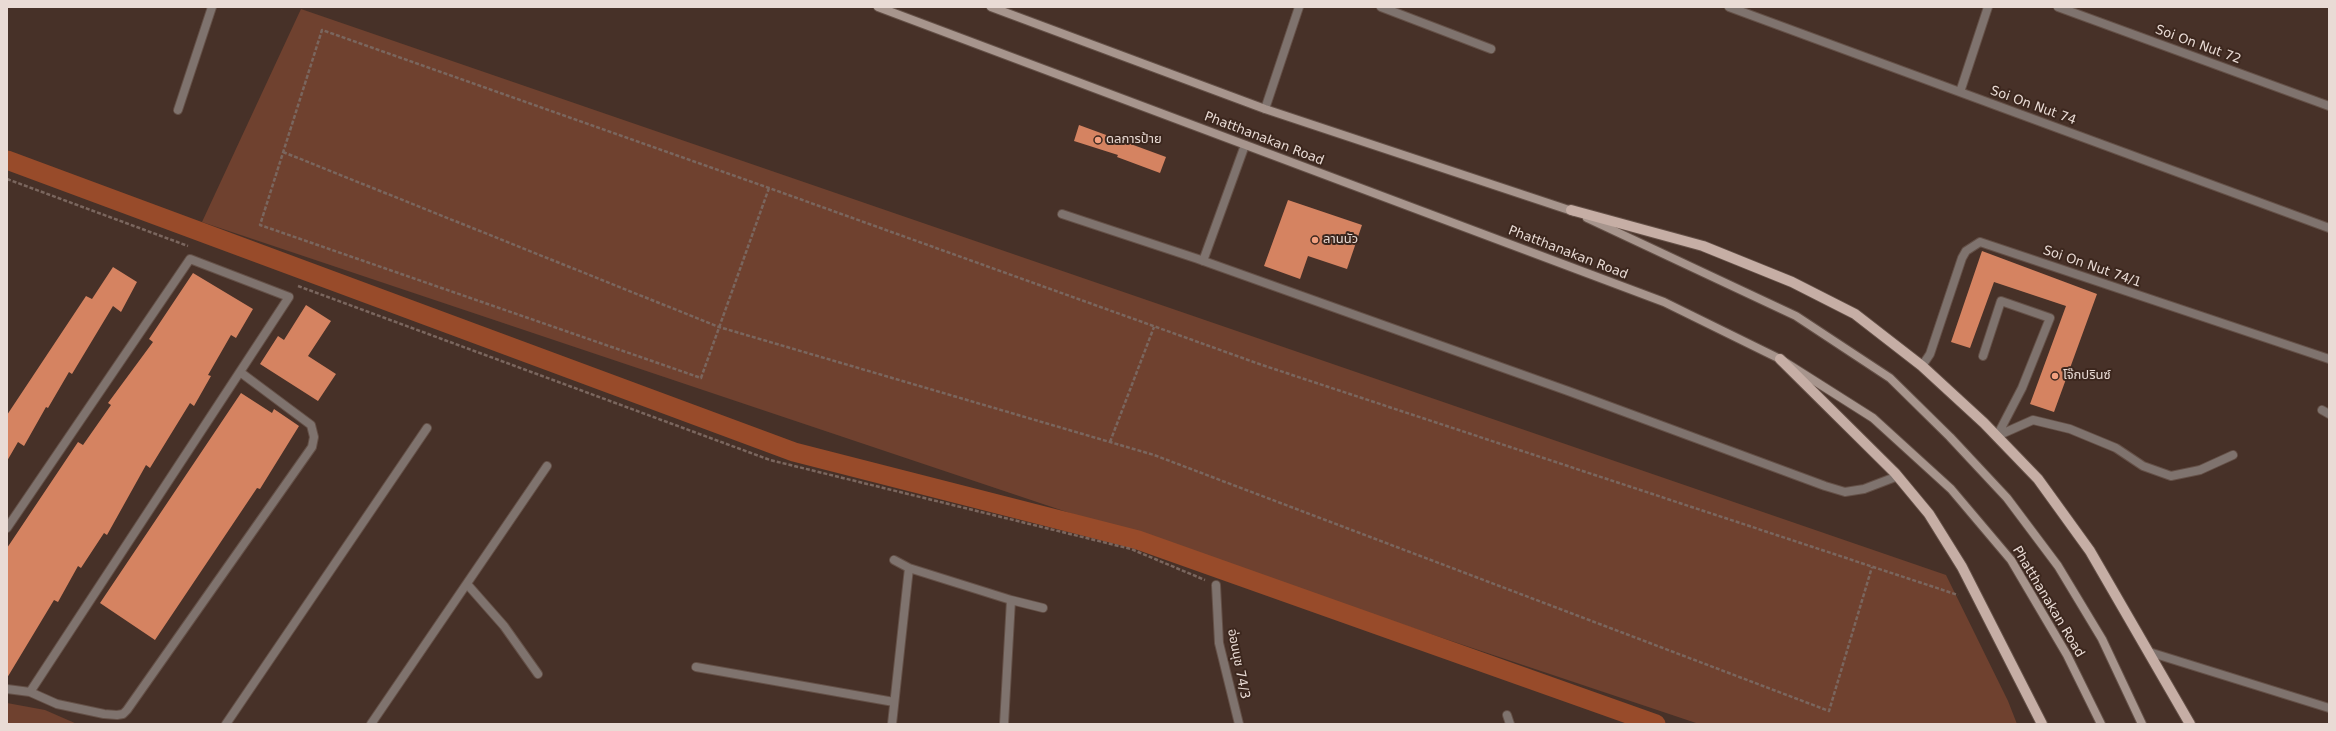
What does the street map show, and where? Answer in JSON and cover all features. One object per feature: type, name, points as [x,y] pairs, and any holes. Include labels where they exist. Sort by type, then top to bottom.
[{"type":"main road","name":"Phatthanakan Road","points":[[878,7],[1664,302],[1780,359],[1873,418],[1951,489],[2011,560],[2067,655],[2101,724]]},
{"type":"main road","name":"Phatthanakan Road","points":[[991,7],[1264,109],[1571,210],[1796,316],[1890,378],[1950,437],[2007,498],[2058,566],[2102,639],[2142,724]]},
{"type":"main road","points":[[1571,210],[1703,246],[1792,282],[1855,314],[1922,366],[1997,436],[2038,479],[2090,551],[2190,724]]},
{"type":"main road","points":[[1780,359],[1898,476],[1929,514],[1962,567],[2042,724]]},
{"type":"street","points":[[178,110],[212,7]]},
{"type":"street","points":[[1264,109],[1299,7]]},
{"type":"street","points":[[1381,7],[1491,49]]},
{"type":"street","name":"Soi On Nut 74","points":[[1729,7],[2329,228]]},
{"type":"street","points":[[1960,92],[1988,7]]},
{"type":"street","name":"Soi On Nut 72","points":[[2058,7],[2329,106]]},
{"type":"street","points":[[1202,261],[1244,145]]},
{"type":"street","points":[[1062,214],[1202,261],[1568,391],[1825,486],[1845,492],[1864,489],[1898,476]]},
{"type":"street","name":"Soi On Nut 74/1","points":[[1922,366],[1930,354],[1962,258],[1966,251],[1980,242],[2329,359]]},
{"type":"street","points":[[7,528],[190,259],[289,297],[30,692]]},
{"type":"street","points":[[1983,356],[2001,301],[2050,318],[2022,388],[1997,436]]},
{"type":"street","points":[[7,689],[30,692],[57,704],[104,714],[123,714],[312,447],[314,437],[311,425],[240,372]]},
{"type":"street","points":[[1997,436],[2033,420],[2070,430],[2109,445],[2143,466],[2171,476],[2200,470],[2233,456]]},
{"type":"street","points":[[226,724],[427,428]]},
{"type":"street","points":[[371,724],[547,466]]},
{"type":"street","points":[[894,560],[909,568],[1011,600],[1043,608]]},
{"type":"street","points":[[892,724],[909,568]]},
{"type":"street","points":[[467,584],[504,626],[538,674]]},
{"type":"street","name":"อ่อนนุช 74/3","points":[[1216,585],[1220,643],[1239,724]]},
{"type":"street","points":[[1004,724],[1011,600]]},
{"type":"street","points":[[2149,652],[2329,708]]},
{"type":"street","points":[[696,666],[894,702]]},
{"type":"street","points":[[1508,715],[1510,724]]},
{"type":"path","points":[[769,188],[701,378],[260,225],[322,30],[769,188],[1262,365],[1958,595]]},
{"type":"path","points":[[283,152],[719,327],[1161,457],[1829,711],[1872,567]]},
{"type":"path","points":[[7,179],[192,247]]},
{"type":"path","points":[[295,285],[770,460],[1131,549],[1216,585]]},
{"type":"path","points":[[1110,442],[1154,326]]},
{"type":"shaded area","points":[[301,9],[1946,575],[2008,701],[2017,724],[1699,724],[202,222]]},
{"type":"shaded area","points":[[7,703],[45,710],[77,724],[7,724]]},
{"type":"building","points":[[1079,125],[1166,157],[1160,173],[1117,157],[1118,155],[1074,141]]},
{"type":"building","name":"ลานนัว","points":[[1288,200],[1362,225],[1347,269],[1308,256],[1300,279],[1264,266]]},
{"type":"building","points":[[1982,251],[2097,294],[2054,412],[2030,404],[2066,306],[1994,282],[1970,348],[1951,342]]},
{"type":"building","points":[[113,267],[137,282],[121,312],[113,306],[72,374],[69,372],[48,408],[46,407],[24,446],[18,442],[7,461],[7,415],[86,296],[92,299]]},
{"type":"building","points":[[193,273],[253,309],[236,338],[231,335],[208,375],[211,376],[194,406],[190,403],[150,468],[146,465],[107,535],[104,533],[81,568],[78,566],[58,602],[54,600],[7,678],[7,548],[78,442],[83,445],[111,405],[108,403],[153,342],[149,339]]},
{"type":"building","points":[[306,305],[331,321],[308,356],[336,374],[318,401],[260,364],[278,336],[284,340]]},
{"type":"building","points":[[241,393],[272,413],[274,409],[299,426],[260,489],[257,488],[155,640],[100,603]]},
{"type":"waterway","points":[[7,160],[794,452],[1138,540],[1656,724]]},
{"type":"place","name":"ดลการป้าย","points":[[1098,140]]},
{"type":"place","name":"ลานนัว","points":[[1315,240]]},
{"type":"place","name":"โจ๊กปรินซ์","points":[[2055,376]]}]
